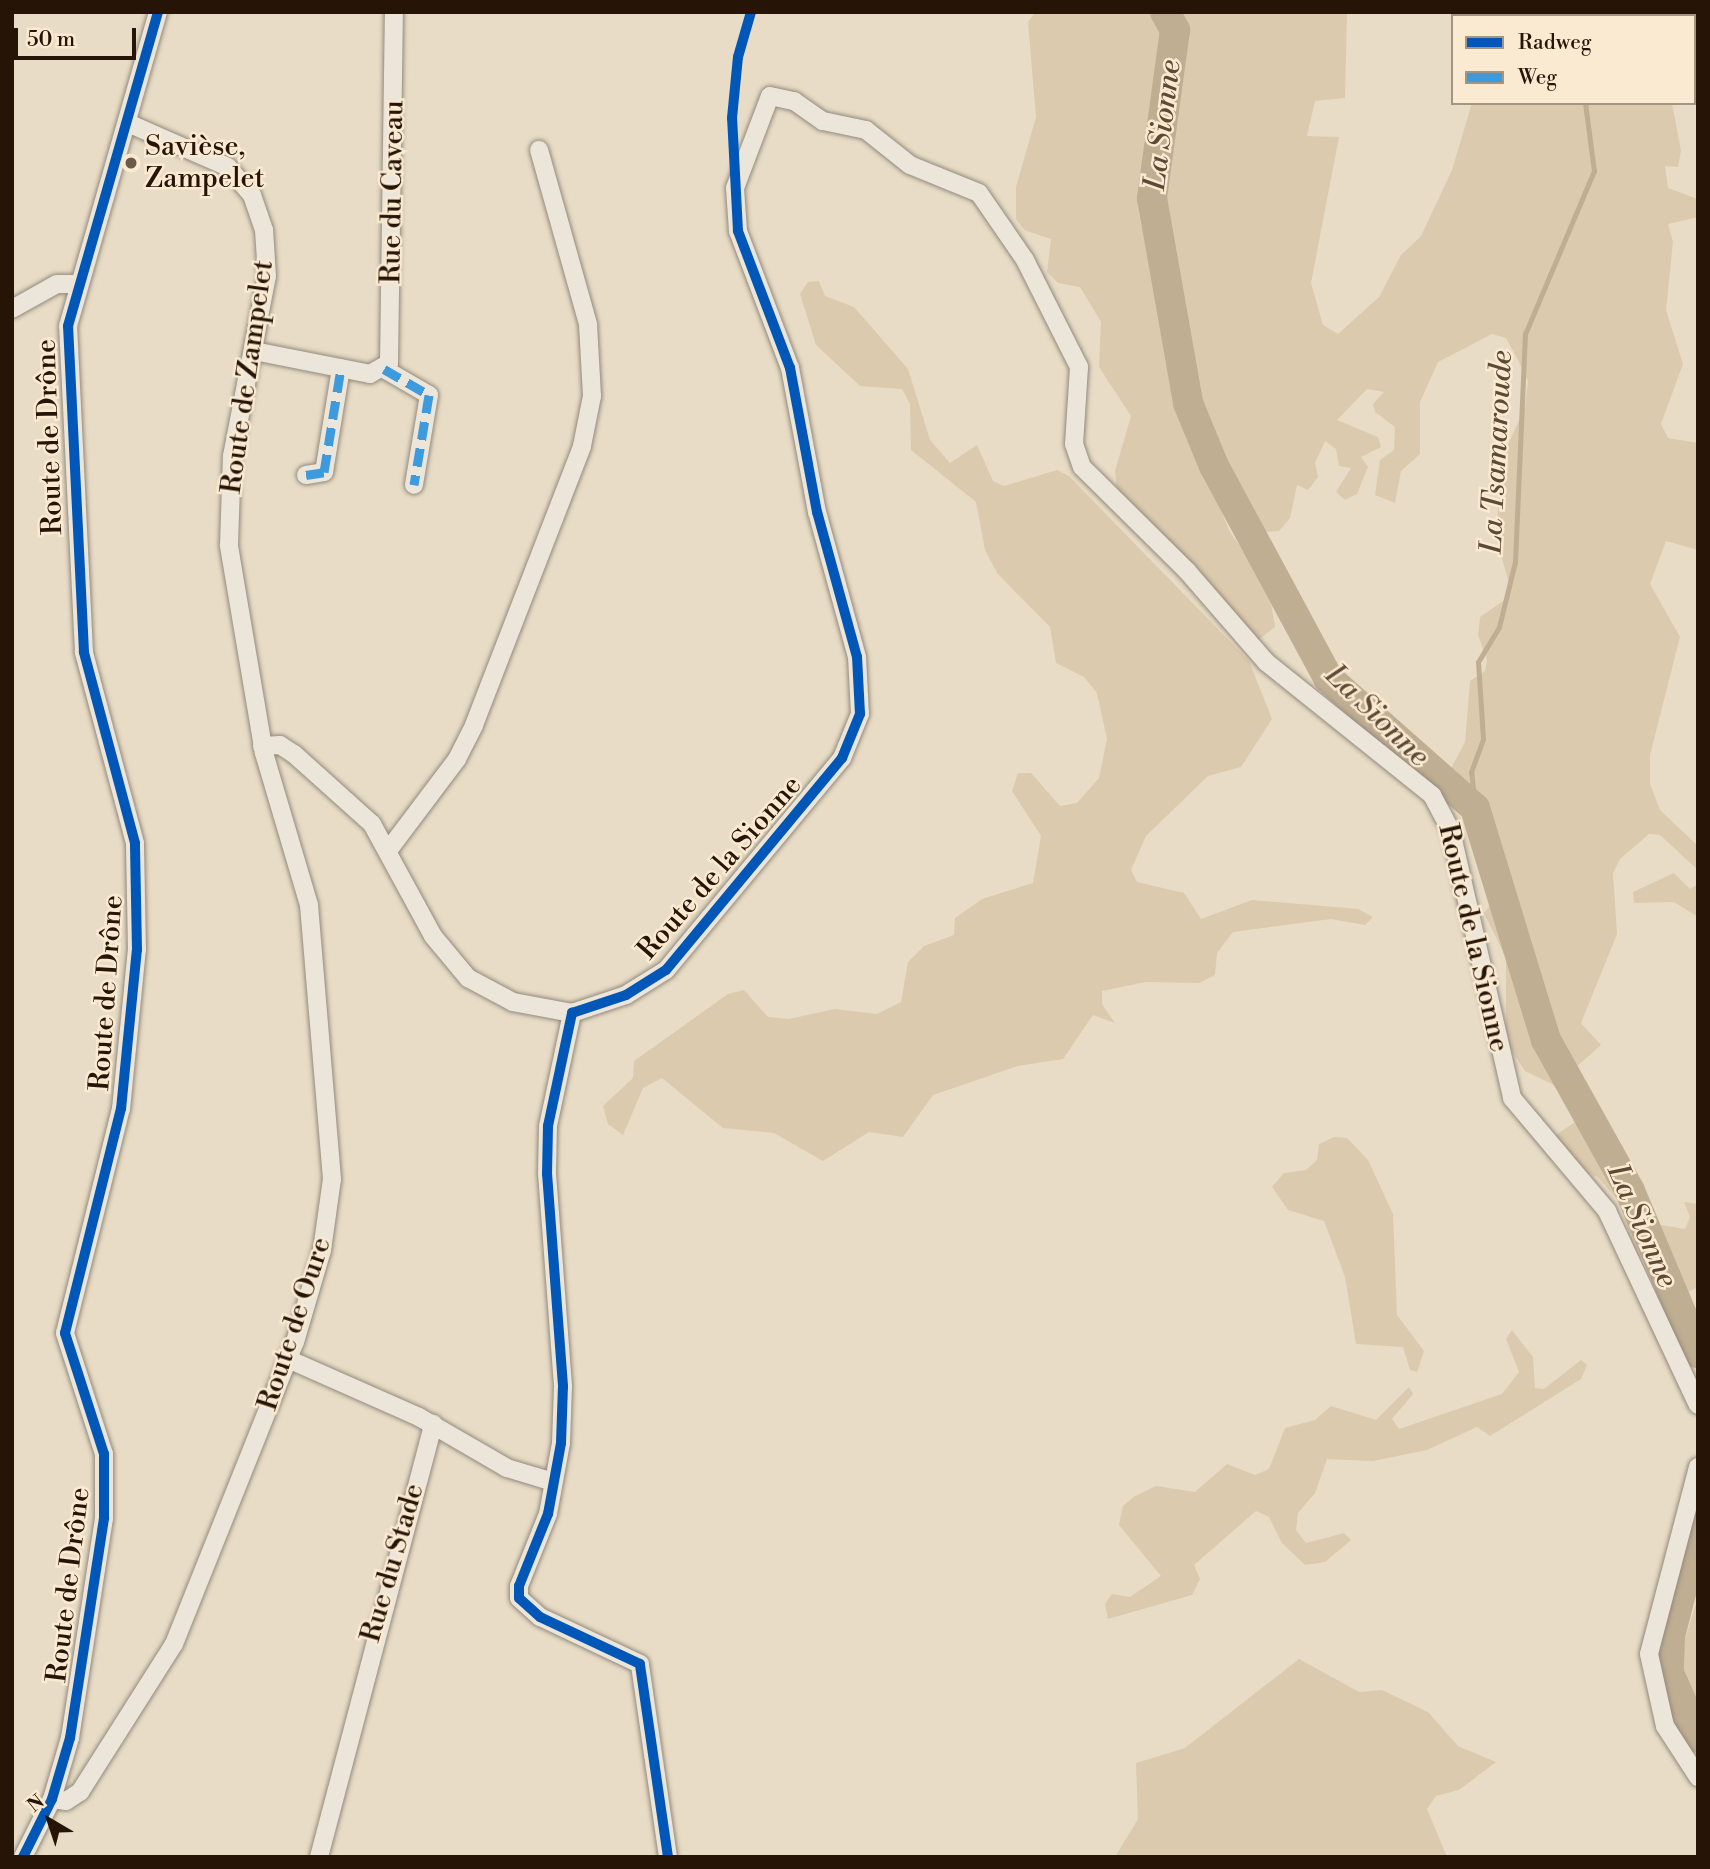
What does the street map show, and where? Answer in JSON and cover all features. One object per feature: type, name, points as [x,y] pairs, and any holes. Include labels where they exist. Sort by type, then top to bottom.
[{"type":"street","name":"Route de Drône","points":[[23,1857],[52,1799],[73,1723],[106,1496],[104,1454],[69,1356],[66,1323],[121,1109],[137,950],[135,842],[92,700],[83,642],[67,342],[78,284],[128,123],[158,12]]},
{"type":"street","name":"Rue du Caveau","points":[[384,369],[391,347],[394,12]]},
{"type":"street","name":"Route de la Sionne","points":[[572,1013],[626,995],[666,970],[842,758],[860,713],[857,657],[817,512],[790,368],[738,231],[738,176],[763,105],[777,94],[823,121],[866,130],[910,165],[979,193],[1025,260],[1079,367],[1074,444],[1082,467],[1187,571],[1266,662],[1432,795],[1451,831],[1512,1098],[1607,1211],[1698,1405]]},
{"type":"street","name":"Route de Zampelet","points":[[128,123],[228,167],[252,195],[267,264],[254,351],[233,447],[228,534],[262,746]]},
{"type":"street","points":[[390,848],[457,759],[474,725],[582,446],[592,396],[588,324],[539,150]]},
{"type":"street","points":[[12,309],[57,284],[78,284]]},
{"type":"street","points":[[254,351],[370,374],[384,369],[429,395],[414,485]]},
{"type":"street","points":[[306,475],[324,472],[341,368]]},
{"type":"street","points":[[262,746],[280,746],[330,782],[390,848],[453,965],[505,999],[572,1013],[548,1126],[563,1386],[554,1482],[519,1598],[540,1617],[640,1664],[668,1857]]},
{"type":"street","name":"Route de Oure","points":[[52,1799],[66,1801],[80,1792],[174,1644],[288,1359],[328,1212],[329,1106],[309,905],[262,746]]},
{"type":"street","points":[[288,1359],[433,1424],[479,1455],[554,1482]]},
{"type":"street","name":"Rue du Stade","points":[[318,1857],[433,1424]]},
{"type":"street","points":[[1698,1467],[1649,1654],[1665,1726],[1698,1777]]},
{"type":"shaded area","points":[[1035,12],[1347,12],[1345,98],[1315,101],[1307,136],[1339,137],[1311,283],[1323,325],[1338,334],[1379,297],[1401,255],[1421,236],[1452,170],[1471,105],[1672,105],[1681,151],[1678,167],[1665,166],[1668,188],[1698,199],[1698,217],[1668,224],[1673,242],[1666,310],[1683,364],[1661,424],[1668,438],[1698,443],[1698,550],[1666,541],[1650,584],[1680,637],[1650,755],[1650,784],[1660,810],[1698,846],[1698,870],[1660,835],[1649,834],[1620,859],[1613,873],[1617,934],[1581,1023],[1601,1045],[1574,1069],[1655,1224],[1685,1229],[1690,1217],[1684,1202],[1698,1204],[1698,1287],[1686,1293],[1696,1311],[1694,1324],[1684,1322],[1662,1274],[1636,1254],[1619,1202],[1598,1177],[1574,1168],[1553,1137],[1575,1122],[1558,1087],[1525,1071],[1506,1042],[1506,958],[1484,913],[1497,897],[1499,847],[1494,826],[1449,772],[1465,742],[1470,681],[1485,671],[1487,660],[1478,635],[1480,617],[1506,599],[1510,587],[1496,537],[1502,458],[1525,407],[1528,381],[1518,360],[1506,338],[1492,334],[1438,362],[1420,402],[1420,454],[1401,471],[1395,503],[1375,495],[1380,460],[1394,450],[1395,427],[1375,412],[1373,404],[1384,392],[1367,389],[1337,420],[1378,437],[1381,447],[1361,457],[1368,467],[1357,494],[1345,500],[1336,492],[1351,468],[1339,466],[1336,449],[1325,441],[1315,463],[1318,477],[1308,490],[1297,485],[1290,518],[1279,531],[1264,532],[1251,519],[1209,443],[1200,414],[1194,407],[1180,413],[1230,532],[1268,585],[1275,627],[1258,640],[1247,634],[1206,579],[1117,491],[1115,471],[1131,416],[1099,367],[1101,322],[1080,287],[1058,283],[1047,272],[1051,239],[1024,230],[1016,219],[1016,187],[1036,117],[1028,22]]},
{"type":"shaded area","points":[[1489,12],[1641,12],[1641,14]]},
{"type":"shaded area","points":[[819,281],[825,296],[854,307],[908,369],[930,440],[950,463],[977,445],[993,481],[1004,486],[1057,470],[1069,476],[1249,661],[1272,719],[1241,767],[1208,776],[1146,836],[1131,870],[1137,882],[1184,893],[1201,919],[1252,900],[1358,909],[1373,917],[1365,925],[1331,919],[1233,932],[1217,953],[1215,975],[1199,983],[1146,982],[1102,991],[1102,1004],[1115,1023],[1093,1015],[1063,1059],[1018,1066],[933,1095],[903,1137],[869,1132],[823,1161],[774,1133],[723,1128],[662,1078],[643,1088],[623,1135],[608,1124],[603,1106],[633,1078],[634,1061],[728,994],[744,990],[768,1017],[789,1019],[835,1009],[877,1014],[901,1002],[908,962],[924,946],[954,935],[955,918],[982,899],[1033,883],[1041,836],[1012,791],[1018,773],[1031,773],[1060,806],[1077,803],[1099,778],[1107,739],[1097,693],[1084,677],[1056,663],[1050,627],[997,573],[985,550],[976,502],[911,450],[910,404],[902,389],[860,386],[816,345],[800,294],[808,282]]},
{"type":"shaded area","points":[[1674,873],[1690,889],[1698,884],[1698,917],[1674,902],[1634,903],[1633,892]]},
{"type":"shaded area","points":[[1334,1137],[1347,1138],[1368,1160],[1393,1214],[1397,1315],[1424,1351],[1417,1372],[1410,1370],[1403,1347],[1356,1344],[1345,1277],[1324,1221],[1288,1210],[1272,1187],[1284,1173],[1306,1170],[1317,1160],[1319,1144]]},
{"type":"shaded area","points":[[1512,1330],[1533,1357],[1535,1388],[1544,1389],[1581,1360],[1587,1365],[1581,1379],[1490,1436],[1477,1427],[1427,1450],[1373,1461],[1327,1459],[1315,1493],[1298,1513],[1296,1530],[1306,1543],[1344,1533],[1351,1540],[1325,1562],[1305,1565],[1282,1543],[1269,1517],[1256,1511],[1194,1565],[1200,1579],[1192,1595],[1108,1619],[1105,1604],[1112,1594],[1130,1597],[1161,1576],[1119,1525],[1123,1506],[1135,1496],[1156,1486],[1195,1492],[1227,1464],[1255,1475],[1269,1469],[1285,1428],[1315,1420],[1331,1406],[1376,1420],[1409,1387],[1413,1394],[1392,1419],[1399,1429],[1502,1394],[1519,1372],[1506,1339]]},
{"type":"shaded area","points":[[1698,1597],[1698,1717],[1678,1662]]},
{"type":"shaded area","points":[[1299,1659],[1359,1692],[1382,1690],[1428,1712],[1458,1746],[1496,1762],[1459,1790],[1436,1796],[1427,1809],[1447,1857],[1115,1857],[1138,1819],[1136,1763],[1185,1748]]},
{"type":"waterway","name":"La Sionne","points":[[1165,12],[1175,30],[1152,198],[1188,403],[1214,466],[1328,678],[1475,808],[1546,1040],[1630,1191],[1698,1353]]},
{"type":"waterway","name":"La Tsamaroude","points":[[1475,808],[1471,772],[1483,739],[1478,662],[1499,627],[1515,562],[1525,334],[1594,171],[1585,105]]},
{"type":"waterway","name":"La Sionne","points":[[1698,1527],[1670,1636],[1669,1673],[1698,1738]]},
{"type":"marked path","points":[[306,475],[324,472],[341,368]]},
{"type":"marked path","points":[[384,369],[429,395],[414,485]]},
{"type":"cycle path","points":[[23,1857],[52,1799],[70,1738],[104,1518],[104,1454],[65,1333],[121,1109],[137,950],[135,843],[84,652],[68,326],[158,12]]},
{"type":"cycle path","points":[[668,1857],[640,1664],[540,1617],[519,1598],[519,1586],[548,1514],[561,1443],[563,1386],[547,1174],[548,1126],[572,1013],[626,995],[666,970],[842,758],[860,714],[857,657],[817,512],[790,368],[738,231],[732,118],[738,57],[751,12]]},
{"type":"place","name":"Savièse, Zampelet","points":[[131,163]]}]
